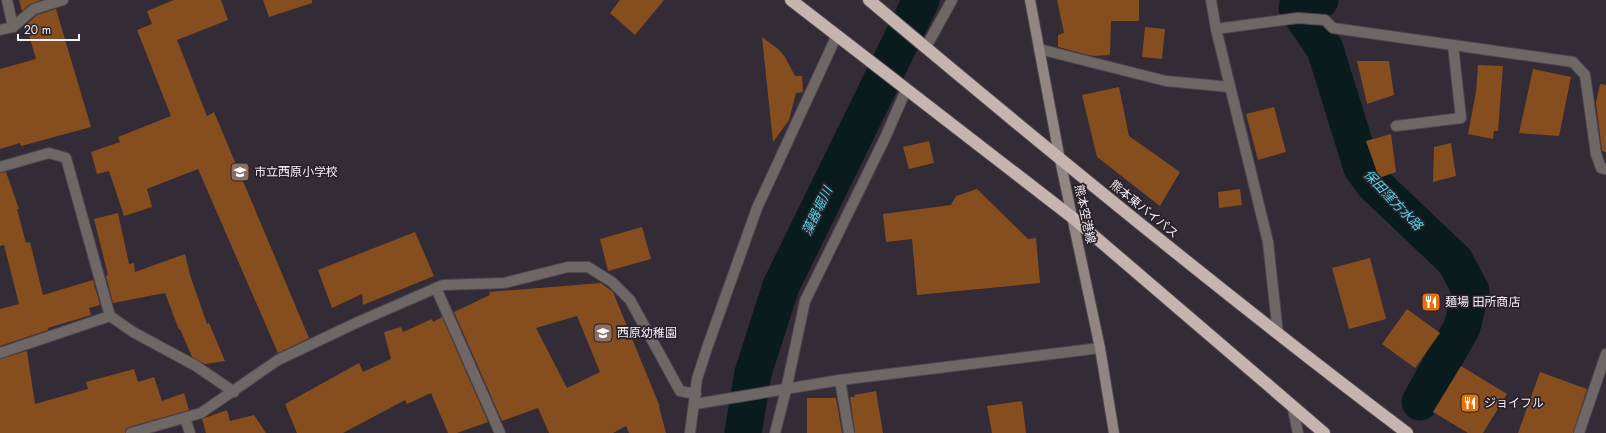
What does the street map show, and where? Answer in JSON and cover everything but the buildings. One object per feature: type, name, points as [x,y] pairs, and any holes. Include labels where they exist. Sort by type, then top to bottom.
[{"type":"highway","points":[[791,0],[1073,218],[1324,433]]},
{"type":"highway","name":"熊本東バイパス","points":[[869,0],[1060,160],[1278,334],[1407,433]]},
{"type":"main road","name":"熊本空港線","points":[[1030,0],[1060,160],[1100,348],[1114,433]]},
{"type":"street","points":[[7,0],[13,27]]},
{"type":"street","points":[[0,30],[13,27],[34,10],[63,0]]},
{"type":"street","points":[[926,47],[952,0]]},
{"type":"street","points":[[1211,0],[1216,29],[1268,242],[1278,334]]},
{"type":"street","points":[[1216,29],[1298,18],[1324,20],[1333,28],[1573,62],[1586,75],[1596,154],[1601,168],[1606,169]]},
{"type":"street","points":[[690,433],[695,404],[697,379],[757,208],[837,35]]},
{"type":"street","points":[[1396,126],[1461,118],[1453,45]]},
{"type":"street","points":[[1039,49],[1166,81],[1230,87]]},
{"type":"street","points":[[775,433],[805,301],[885,138],[906,90]]},
{"type":"street","points":[[0,167],[49,153],[66,158],[110,316],[133,332],[196,366],[234,392]]},
{"type":"street","points":[[131,433],[201,414],[278,360],[358,322],[443,285],[504,283],[568,267],[588,267],[612,282],[630,300],[680,391],[696,394]]},
{"type":"street","points":[[436,288],[500,433]]},
{"type":"street","points":[[0,353],[110,316]]},
{"type":"street","points":[[695,404],[840,380],[1100,348]]},
{"type":"street","points":[[1579,433],[1606,354]]},
{"type":"street","points":[[840,380],[849,433]]},
{"type":"street","points":[[1292,405],[1298,433]]},
{"type":"street","points":[[185,418],[190,433]]},
{"type":"waterway","name":"藻器堀川","points":[[743,433],[753,373],[781,286],[921,0]]},
{"type":"waterway","name":"保田窪方水路","points":[[1320,0],[1297,8],[1325,49],[1362,168],[1374,184],[1455,261],[1471,291],[1462,327],[1420,402]]},
{"type":"place","name":"市立西原小学校","points":[[240,172]]},
{"type":"place","name":"麺場 田所商店","points":[[1431,302]]},
{"type":"place","name":"西原幼稚園","points":[[603,333]]},
{"type":"place","name":"ジョイフル","points":[[1470,403]]}]
